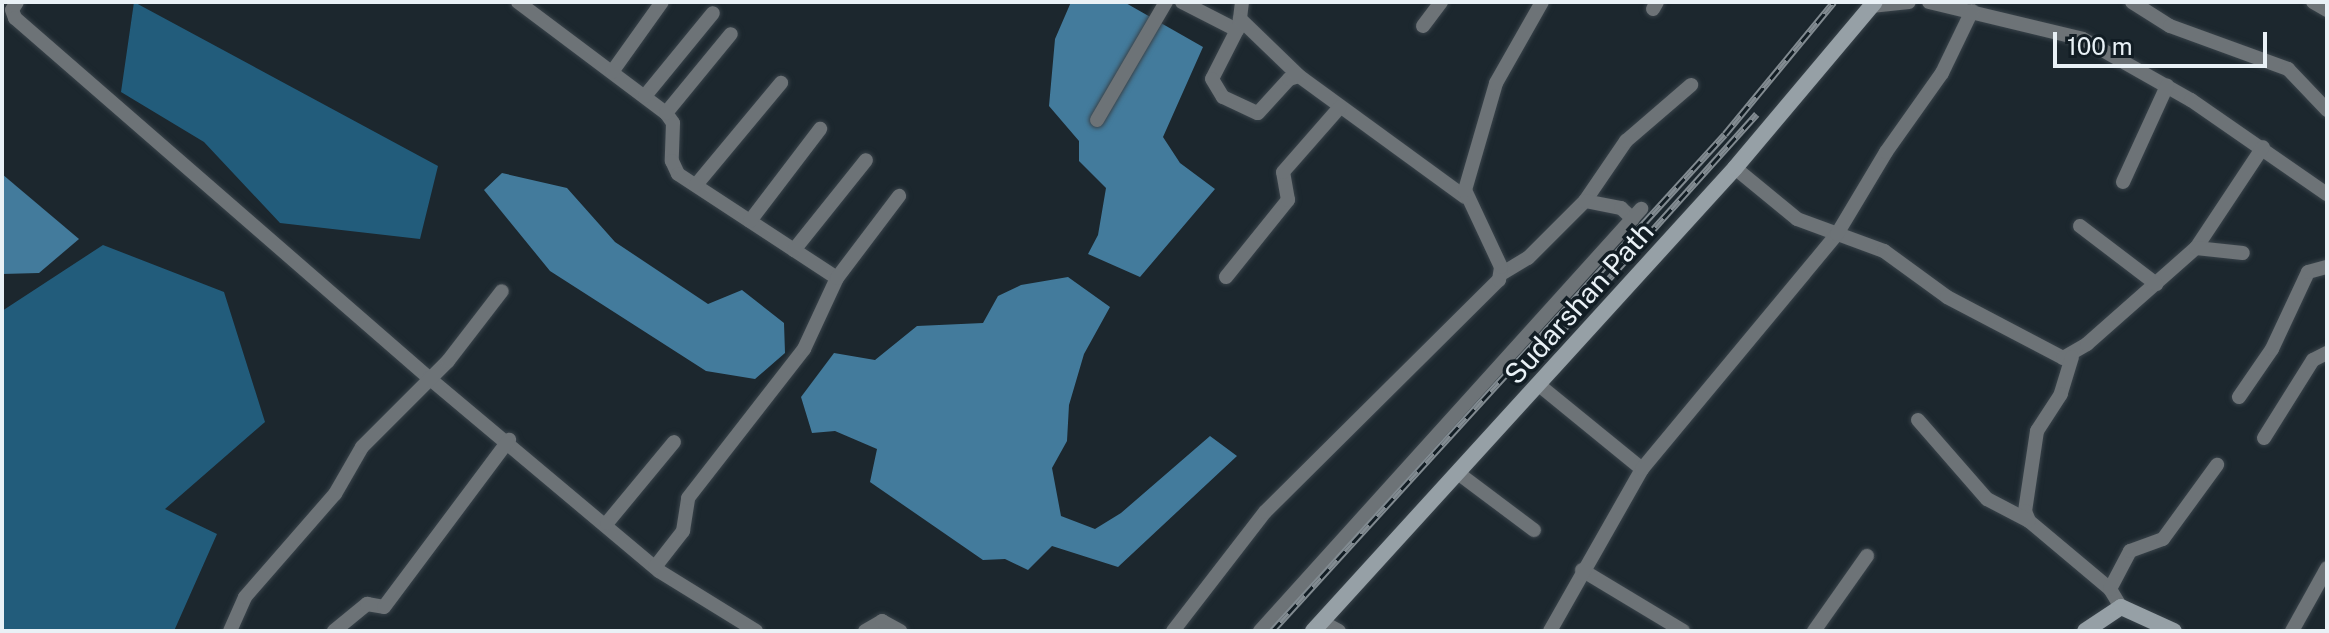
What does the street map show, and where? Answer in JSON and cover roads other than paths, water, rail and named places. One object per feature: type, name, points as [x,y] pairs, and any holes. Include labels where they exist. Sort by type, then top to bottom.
[{"type":"main road","name":"Sudarshan Path","points":[[1318,626],[1735,168],[1873,4]]},
{"type":"main road","points":[[2085,631],[2121,607],[2174,631]]},
{"type":"street","points":[[17,2],[12,10],[15,18],[429,378],[509,440],[655,567],[756,631]]},
{"type":"street","points":[[518,2],[666,113],[673,123],[674,168],[837,278]]},
{"type":"street","points":[[612,72],[662,2]]},
{"type":"street","points":[[1097,120],[1166,2]]},
{"type":"street","points":[[1182,2],[1238,24],[1299,76],[1465,197],[1501,274]]},
{"type":"street","points":[[1242,2],[1238,24],[1212,79],[1223,97],[1258,113],[1289,79],[1299,76]]},
{"type":"street","points":[[1423,26],[1441,2]]},
{"type":"street","points":[[1465,197],[1496,83],[1542,2]]},
{"type":"street","points":[[1873,4],[1909,2]]},
{"type":"street","points":[[1929,2],[2071,35],[2167,86],[2263,147],[2327,194]]},
{"type":"street","points":[[2132,2],[2170,26],[2288,69],[2327,110]]},
{"type":"street","points":[[2313,2],[2327,10]]},
{"type":"street","points":[[1550,631],[1642,469],[1837,234],[1886,152],[1942,73],[1972,11]]},
{"type":"street","points":[[645,96],[713,13]]},
{"type":"street","points":[[666,113],[731,34]]},
{"type":"street","points":[[696,185],[781,83]]},
{"type":"street","points":[[1173,631],[1265,512],[1493,288],[1501,274],[1528,258],[1585,201],[1626,141],[1691,85]]},
{"type":"street","points":[[2123,182],[2167,86]]},
{"type":"street","points":[[1226,277],[1288,200],[1283,172],[1340,107]]},
{"type":"street","points":[[750,221],[820,129]]},
{"type":"street","points":[[2029,521],[2033,444],[2061,394],[2072,357],[2196,248],[2263,147]]},
{"type":"street","points":[[794,250],[866,160]]},
{"type":"street","points":[[1735,168],[1786,212],[1884,251],[1947,297],[2051,354],[2072,357]]},
{"type":"street","points":[[655,567],[683,531],[688,498],[813,335],[837,278],[899,196]]},
{"type":"street","points":[[1260,631],[1637,214],[1585,201]]},
{"type":"street","points":[[2080,226],[2156,284]]},
{"type":"street","points":[[2196,248],[2243,253]]},
{"type":"street","points":[[2239,397],[2272,349],[2308,272],[2327,267]]},
{"type":"street","points":[[230,631],[245,597],[335,494],[362,447],[448,361],[502,291]]},
{"type":"street","points":[[2264,438],[2313,360],[2327,353]]},
{"type":"street","points":[[1539,385],[1642,469]]},
{"type":"street","points":[[1918,420],[1987,499],[2029,521],[2110,589],[2121,607]]},
{"type":"street","points":[[334,631],[367,604],[384,607],[509,440]]},
{"type":"street","points":[[607,523],[674,442]]},
{"type":"street","points":[[2110,589],[2130,551],[2163,539],[2217,465]]},
{"type":"street","points":[[1458,473],[1534,530]]},
{"type":"street","points":[[1814,631],[1867,556]]},
{"type":"street","points":[[2292,631],[2327,568]]},
{"type":"street","points":[[1582,570],[1683,631]]},
{"type":"street","points":[[865,631],[882,621],[900,631]]},
{"type":"street","points":[[1318,626],[1339,631]]},
{"type":"railway","points":[[1272,631],[1725,134],[1834,2]]},
{"type":"railway","points":[[1535,361],[1757,114]]}]
